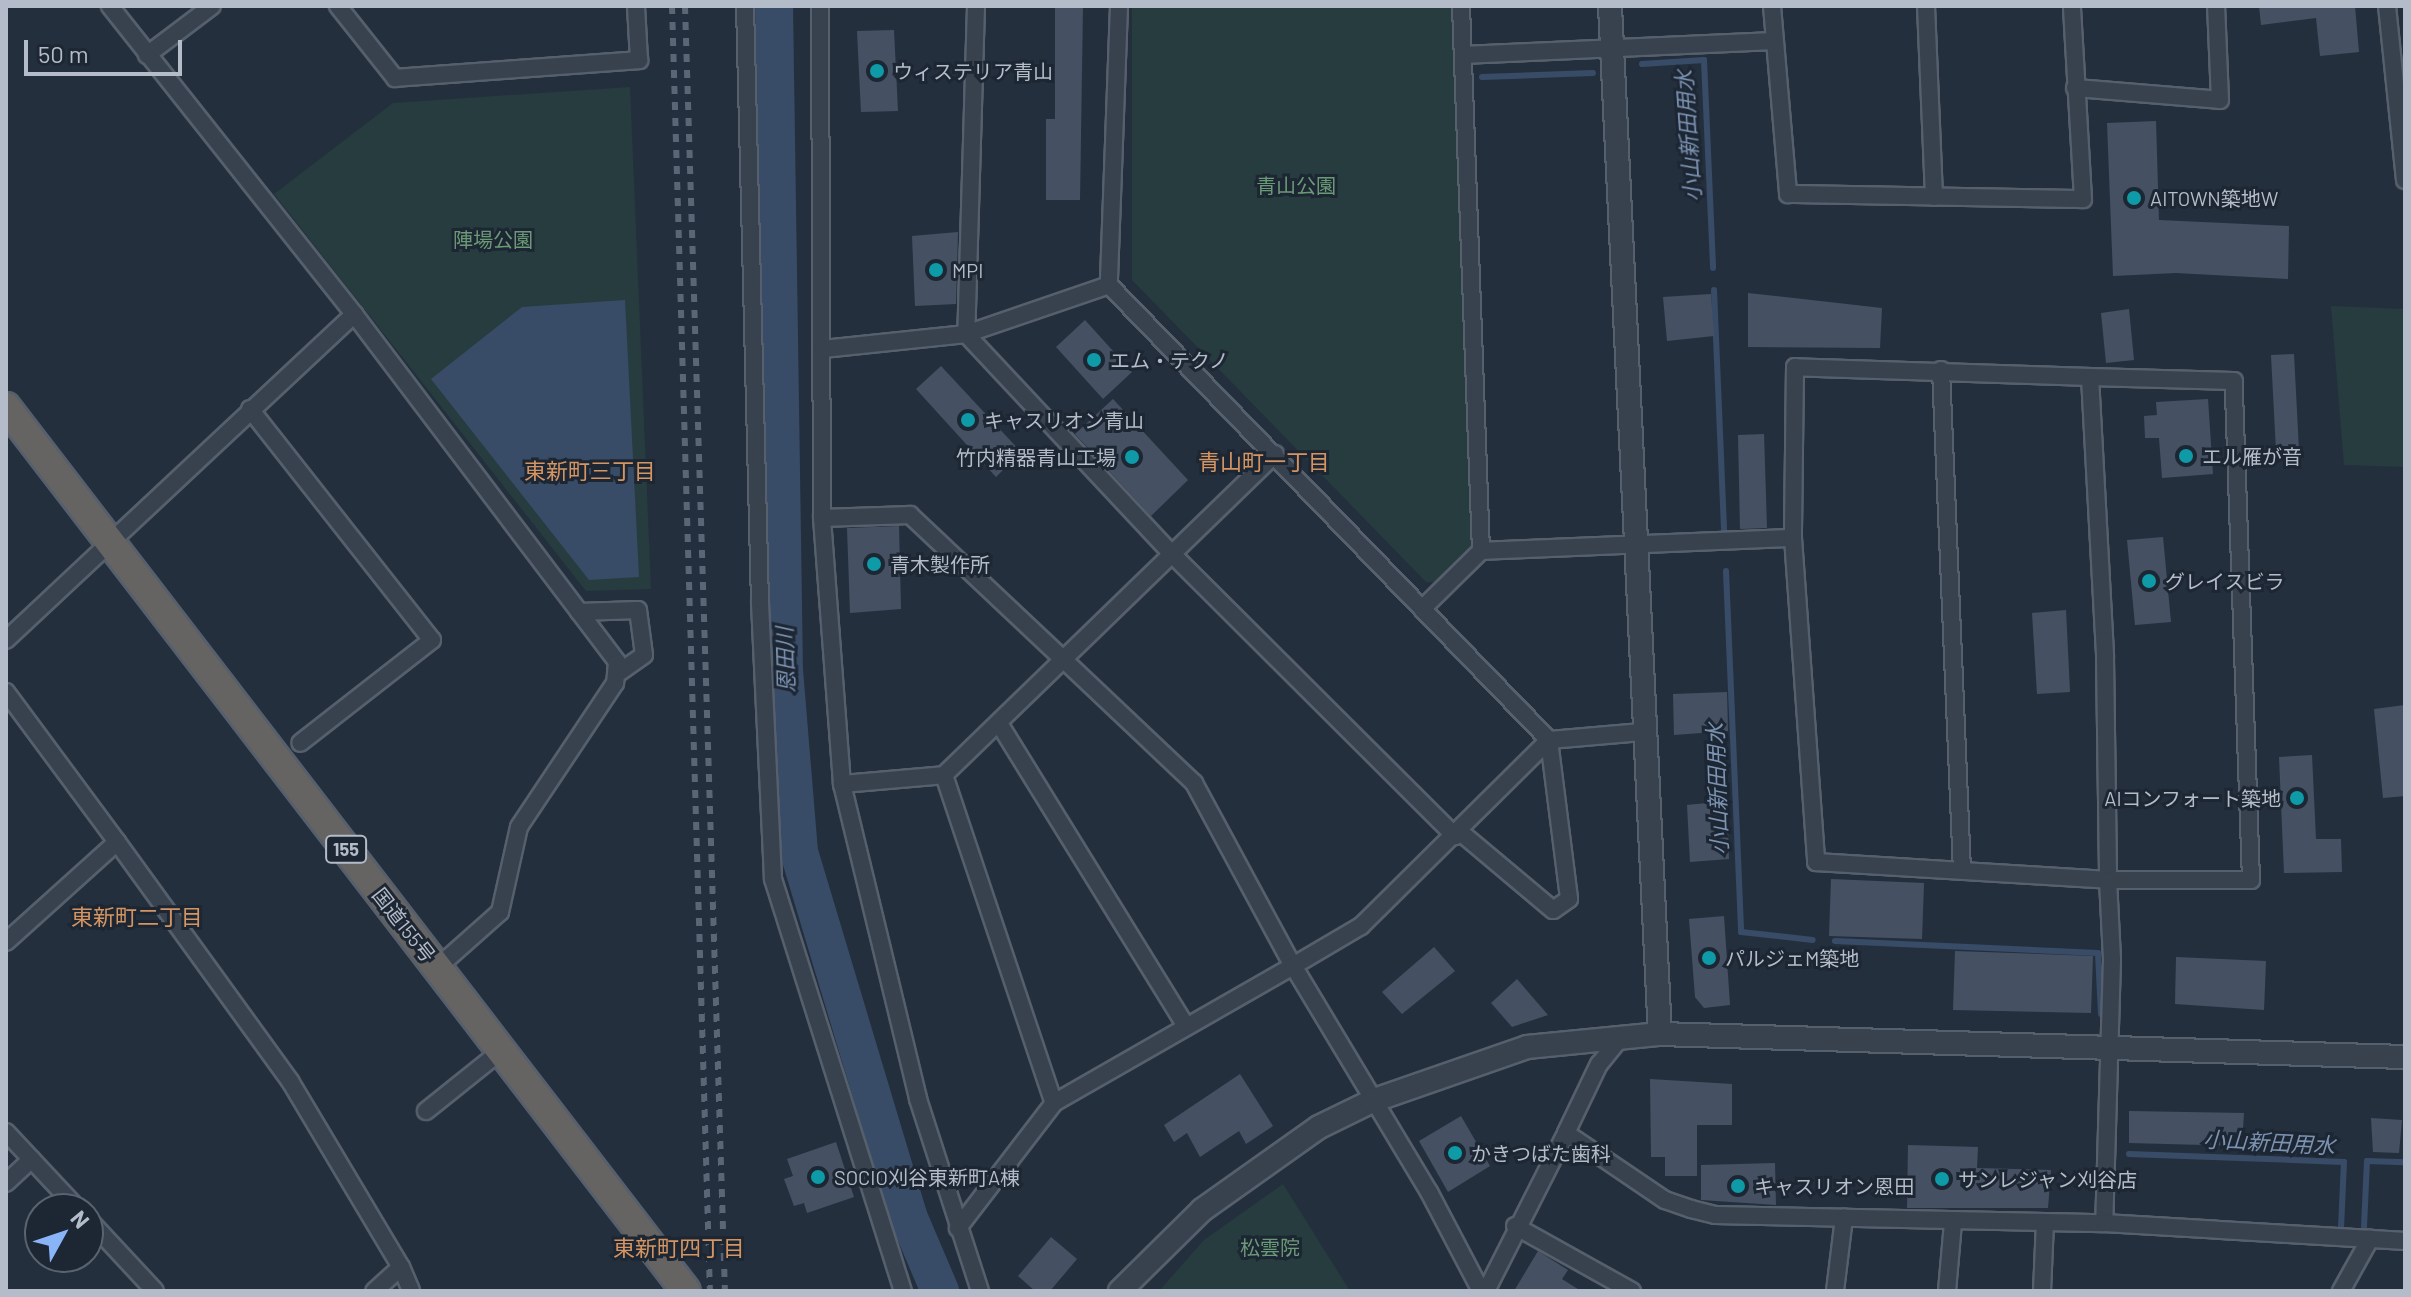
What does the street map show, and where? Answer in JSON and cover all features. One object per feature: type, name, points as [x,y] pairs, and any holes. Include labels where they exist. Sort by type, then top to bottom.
[{"type":"highway","name":"国道155号","points":[[6,407],[686,1291]]},
{"type":"street","points":[[110,6],[354,314],[617,662],[618,673]]},
{"type":"street","points":[[147,55],[212,6]]},
{"type":"street","points":[[338,6],[395,78],[639,60],[636,6]]},
{"type":"street","points":[[745,6],[760,603],[773,879],[903,1291]]},
{"type":"street","points":[[820,6],[822,518],[842,784],[865,900],[958,1228],[980,1291]]},
{"type":"street","points":[[976,6],[966,334],[1172,554],[1458,834],[1553,910],[1569,899],[1549,740],[1109,285],[1119,6]]},
{"type":"street","points":[[1461,6],[1481,551]]},
{"type":"street","points":[[1610,6],[1635,459],[1632,546],[1660,1034]]},
{"type":"street","points":[[1772,6],[1772,41],[1788,194],[2083,199],[2072,6]]},
{"type":"street","points":[[1926,6],[1934,197]]},
{"type":"street","points":[[2075,88],[2220,100],[2216,6]]},
{"type":"street","points":[[2387,6],[2405,180]]},
{"type":"street","points":[[1465,55],[1772,41]]},
{"type":"street","points":[[823,349],[966,334],[1109,285]]},
{"type":"street","points":[[6,640],[354,314]]},
{"type":"street","points":[[1795,367],[2090,377],[2234,381],[2247,622],[2251,880],[2108,880],[1816,862],[1793,538],[1795,367]]},
{"type":"street","points":[[1941,370],[1962,869]]},
{"type":"street","points":[[2090,377],[2108,880],[2104,1223]]},
{"type":"street","points":[[250,409],[432,640],[300,743]]},
{"type":"street","points":[[842,784],[944,775],[1000,725],[1275,454]]},
{"type":"street","points":[[822,518],[910,515],[1194,783],[1293,966],[1484,1291]]},
{"type":"street","points":[[1422,609],[1481,551],[1793,538]]},
{"type":"street","points":[[437,968],[500,912],[519,827],[618,673],[644,655],[638,610],[579,612]]},
{"type":"street","points":[[6,692],[290,1081],[401,1267],[411,1291]]},
{"type":"street","points":[[1000,725],[1185,1024]]},
{"type":"street","points":[[958,1228],[1054,1103],[1185,1024],[1361,926],[1458,834],[1549,740],[1643,732]]},
{"type":"street","points":[[944,775],[1054,1103]]},
{"type":"street","points":[[6,942],[117,842]]},
{"type":"street","points":[[1120,1291],[1169,1238],[1239,1179],[1372,1101],[1527,1047],[1660,1034],[2405,1057]]},
{"type":"street","points":[[1484,1291],[1599,1064],[1622,1036]]},
{"type":"street","points":[[426,1111],[501,1051]]},
{"type":"street","points":[[6,1132],[63,1193]]},
{"type":"street","points":[[1566,1133],[1665,1200],[1691,1209],[1953,1223],[2104,1223],[2405,1241]]},
{"type":"street","points":[[6,1183],[32,1159]]},
{"type":"street","points":[[1835,1291],[1844,1218]]},
{"type":"street","points":[[1947,1291],[1953,1223]]},
{"type":"street","points":[[2042,1291],[2045,1223]]},
{"type":"street","points":[[1515,1226],[1632,1291]]},
{"type":"street","points":[[104,1238],[148,1289]]},
{"type":"street","points":[[2341,1291],[2370,1239]]},
{"type":"street","points":[[374,1291],[401,1267]]},
{"type":"green space","name":"青山公園","points":[[1132,6],[1453,6],[1476,550],[1439,583],[1426,582],[1132,280]]},
{"type":"green space","name":"陣場公園","points":[[630,87],[651,589],[586,591],[274,194],[393,103]]},
{"type":"green space","points":[[2331,306],[2405,309],[2405,467],[2344,465]]},
{"type":"green space","name":"松雲院","points":[[1283,1184],[1350,1291],[1159,1291],[1204,1240]]},
{"type":"water","points":[[625,300],[639,577],[589,580],[431,379],[522,307]]},
{"type":"building","points":[[1055,6],[1083,6],[1080,200],[1046,200],[1046,119],[1055,119]]},
{"type":"building","points":[[2259,6],[2355,6],[2359,52],[2320,56],[2316,18],[2261,25]]},
{"type":"building","name":"ウィステリア青山","points":[[894,30],[898,111],[861,112],[857,31]]},
{"type":"building","points":[[2156,121],[2159,220],[2289,226],[2288,279],[2176,273],[2113,276],[2107,123]]},
{"type":"building","name":"MPI","points":[[958,232],[956,304],[915,306],[912,236]]},
{"type":"building","points":[[1748,293],[1882,308],[1880,348],[1748,347]]},
{"type":"building","points":[[1711,294],[1714,336],[1667,341],[1663,297]]},
{"type":"building","points":[[2129,309],[2134,360],[2106,363],[2101,313]]},
{"type":"building","name":"エム・テクノ","points":[[1085,320],[1132,372],[1103,399],[1056,347]]},
{"type":"building","points":[[2294,354],[2299,450],[2276,451],[2271,355]]},
{"type":"building","name":"キャスリオン青山","points":[[941,366],[1021,452],[996,477],[916,389]]},
{"type":"building","name":"竹内精器青山工場","points":[[1113,399],[1188,480],[1151,516],[1075,434]]},
{"type":"building","name":"エル雁が音","points":[[2208,399],[2213,474],[2162,478],[2159,438],[2145,438],[2144,416],[2157,415],[2156,402]]},
{"type":"building","points":[[1764,434],[1767,528],[1740,529],[1738,435]]},
{"type":"building","name":"青木製作所","points":[[899,526],[901,609],[850,613],[847,528]]},
{"type":"building","name":"グレイスビラ","points":[[2163,537],[2171,622],[2135,625],[2127,540]]},
{"type":"building","points":[[2066,610],[2070,692],[2037,694],[2032,613]]},
{"type":"building","points":[[1727,692],[1728,731],[1674,735],[1673,694]]},
{"type":"building","points":[[2405,705],[2405,796],[2383,798],[2374,709]]},
{"type":"building","name":"AIコンフォート築地","points":[[2312,755],[2316,839],[2341,839],[2342,872],[2284,873],[2279,757]]},
{"type":"building","points":[[1727,801],[1729,859],[1690,862],[1687,805]]},
{"type":"building","points":[[1831,879],[1924,883],[1922,939],[1829,936]]},
{"type":"building","name":"パルジェM築地","points":[[1724,916],[1730,1005],[1704,1008],[1695,997],[1689,919]]},
{"type":"building","points":[[1434,947],[1455,971],[1402,1014],[1382,992]]},
{"type":"building","points":[[1955,951],[2093,956],[2091,1013],[1953,1010]]},
{"type":"building","points":[[2176,957],[2266,961],[2264,1010],[2175,1004]]},
{"type":"building","points":[[1517,979],[1548,1015],[1512,1027],[1491,1003]]},
{"type":"building","points":[[1240,1074],[1273,1126],[1246,1144],[1239,1131],[1200,1157],[1187,1133],[1174,1142],[1164,1125]]},
{"type":"building","points":[[1650,1079],[1732,1084],[1732,1125],[1697,1125],[1697,1176],[1665,1176],[1665,1157],[1651,1157]]},
{"type":"building","points":[[2129,1111],[2244,1113],[2242,1146],[2129,1143]]},
{"type":"building","name":"かきつばた歯科","points":[[1461,1116],[1490,1166],[1448,1192],[1419,1141]]},
{"type":"building","points":[[2371,1118],[2402,1120],[2399,1153],[2373,1152]]},
{"type":"building","name":"SOCIO刈谷東新町A棟","points":[[836,1142],[854,1197],[807,1213],[804,1203],[794,1206],[784,1179],[793,1176],[787,1159]]},
{"type":"building","name":"サンレジャン刈谷店","points":[[1908,1145],[1978,1147],[1977,1168],[2051,1170],[2048,1208],[1907,1208]]},
{"type":"building","name":"キャスリオン恩田","points":[[1775,1163],[1776,1205],[1701,1200],[1701,1165]]},
{"type":"building","points":[[1051,1237],[1077,1259],[1050,1291],[1035,1291],[1018,1276]]},
{"type":"building","points":[[1538,1251],[1568,1270],[1562,1279],[1581,1291],[1514,1291]]},
{"type":"waterway","name":"恩田川","points":[[774,6],[784,670],[799,852],[908,1216],[940,1291]]},
{"type":"waterway","name":"小山新田用水","points":[[1642,64],[1704,60],[1713,268]]},
{"type":"waterway","name":"小山新田用水","points":[[1482,77],[1593,73]]},
{"type":"waterway","name":"小山新田用水","points":[[1714,290],[1724,533]]},
{"type":"waterway","name":"小山新田用水","points":[[1726,571],[1741,932],[1813,940]]},
{"type":"waterway","name":"小山新田用水","points":[[1835,941],[2098,953],[2101,1014]]},
{"type":"waterway","name":"小山新田用水","points":[[2129,1154],[2344,1162],[2341,1227]]},
{"type":"waterway","name":"小山新田用水","points":[[2364,1227],[2367,1161],[2405,1162]]},
{"type":"railway","points":[[672,6],[710,1291]]},
{"type":"railway","points":[[685,6],[725,1291]]},
{"type":"place","name":"ウィステリア青山","points":[[877,71]]},
{"type":"place","name":"AITOWN築地W","points":[[2134,198]]},
{"type":"place","name":"MPI","points":[[936,270]]},
{"type":"place","name":"エム・テクノ","points":[[1094,360]]},
{"type":"place","name":"キャスリオン青山","points":[[968,420]]},
{"type":"place","name":"エル雁が音","points":[[2186,456]]},
{"type":"place","name":"竹内精器青山工場","points":[[1132,457]]},
{"type":"place","name":"青木製作所","points":[[874,564]]},
{"type":"place","name":"グレイスビラ","points":[[2149,581]]},
{"type":"place","name":"AIコンフォート築地","points":[[2297,798]]},
{"type":"place","name":"パルジェM築地","points":[[1709,958]]},
{"type":"place","name":"かきつばた歯科","points":[[1455,1153]]},
{"type":"place","name":"SOCIO刈谷東新町A棟","points":[[818,1177]]},
{"type":"place","name":"サンレジャン刈谷店","points":[[1942,1179]]},
{"type":"place","name":"キャスリオン恩田","points":[[1738,1186]]},
{"type":"district","name":"青山町一丁目","points":[[1264,462]]},
{"type":"district","name":"東新町三丁目","points":[[590,471]]},
{"type":"district","name":"東新町二丁目","points":[[137,917]]},
{"type":"district","name":"東新町四丁目","points":[[679,1248]]}]
